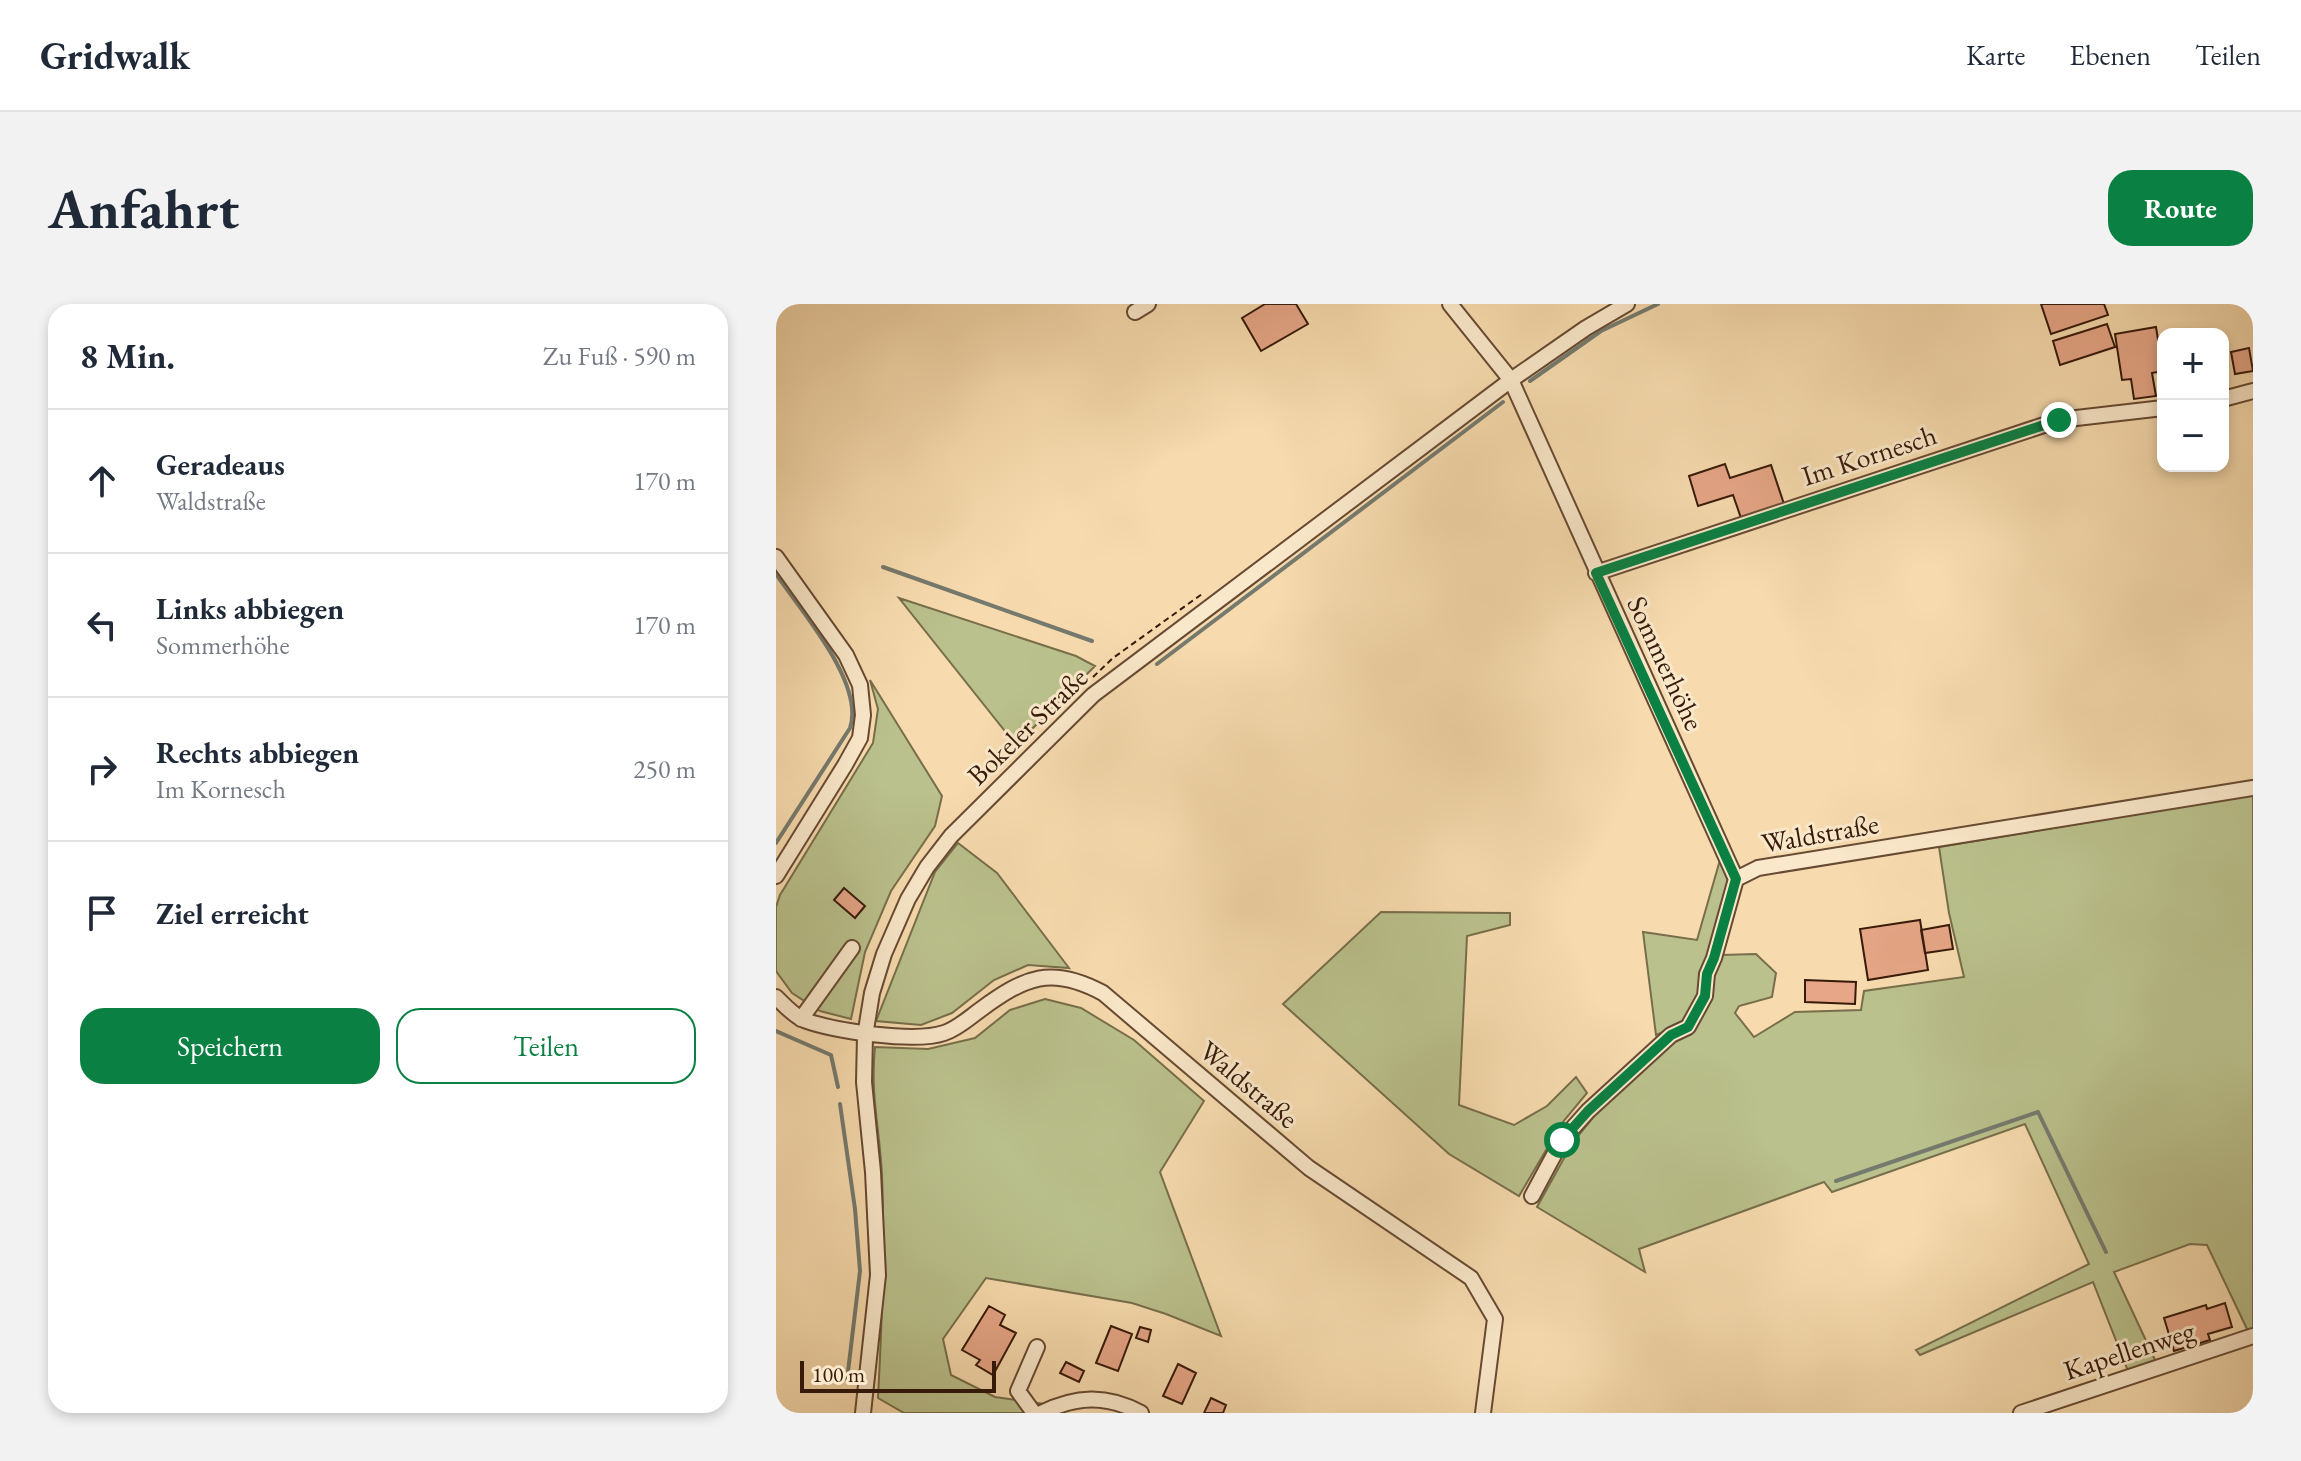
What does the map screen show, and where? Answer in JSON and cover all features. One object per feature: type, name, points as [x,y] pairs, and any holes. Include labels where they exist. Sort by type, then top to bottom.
[{"type":"street","points":[[1135,312],[1148,304]]},
{"type":"street","name":"Sommerhöhe","points":[[1450,304],[1511,380],[1736,879]]},
{"type":"street","name":"Bokeler Straße","points":[[866,1412],[878,1275],[873,1172],[860,1032],[895,924],[927,867],[959,827],[1093,695],[1511,380],[1575,335],[1627,304]]},
{"type":"street","points":[[2229,397],[2253,391]]},
{"type":"street","name":"Im Kornesch","points":[[1596,573],[2059,420],[2157,409]]},
{"type":"street","points":[[776,557],[846,655],[860,685],[863,715],[860,738],[776,876]]},
{"type":"street","name":"Waldstraße","points":[[1532,1196],[1562,1140],[1588,1111],[1671,1035],[1688,1027],[1705,996],[1707,974],[1736,879],[1758,868],[2253,788]]},
{"type":"street","points":[[776,997],[801,1019],[852,948]]},
{"type":"street","name":"Waldstraße","points":[[801,1019],[860,1032],[923,1036],[944,1033],[1009,989],[1030,980],[1058,977],[1079,980],[1103,993],[1309,1168],[1471,1278],[1495,1319],[1483,1413]]},
{"type":"street","name":"Kapellenweg","points":[[2021,1413],[2253,1336]]},
{"type":"street","points":[[1034,1413],[1018,1391],[1037,1347]]},
{"type":"street","points":[[1041,1413],[1069,1401],[1093,1398],[1115,1401],[1141,1413]]},
{"type":"green space","points":[[899,598],[1076,656],[1095,666],[1016,745]]},
{"type":"green space","points":[[870,680],[942,796],[935,826],[891,891],[865,952],[851,1019],[820,1011],[792,993],[776,971],[776,907],[780,895],[873,743],[878,709]]},
{"type":"green space","points":[[2253,795],[2253,1330],[2248,1331],[2207,1245],[2190,1244],[2114,1272],[2156,1362],[2128,1371],[2093,1282],[1920,1355],[1916,1350],[2089,1264],[2025,1124],[1832,1192],[1824,1182],[1639,1249],[1645,1272],[1537,1207],[1573,1142],[1604,1104],[1673,1041],[1721,955],[1756,954],[1776,973],[1772,997],[1739,1006],[1735,1013],[1754,1037],[1795,1012],[1861,1010],[1864,991],[1964,977],[1949,913],[1939,847]]},
{"type":"green space","points":[[958,843],[997,873],[1069,968],[1028,965],[994,980],[952,1013],[921,1025],[876,1021],[935,872]]},
{"type":"green space","points":[[1720,860],[1728,881],[1699,994],[1684,1024],[1656,1035],[1643,932],[1697,940]]},
{"type":"green space","points":[[1381,912],[1510,913],[1510,925],[1467,936],[1459,1105],[1514,1125],[1547,1106],[1576,1077],[1587,1093],[1562,1123],[1519,1196],[1449,1154],[1283,1004]]},
{"type":"green space","points":[[1045,999],[1081,1008],[1134,1040],[1204,1101],[1160,1172],[1221,1336],[1132,1303],[986,1278],[943,1339],[951,1375],[995,1397],[1045,1404],[1028,1413],[904,1413],[878,1398],[883,1232],[882,1176],[874,1097],[875,1047],[928,1049],[975,1038],[1010,1010]]},
{"type":"building","points":[[1265,304],[1296,304],[1308,324],[1261,351],[1242,318]]},
{"type":"building","points":[[2041,304],[2104,304],[2108,315],[2051,334]]},
{"type":"building","points":[[2107,324],[2115,347],[2060,365],[2053,341]]},
{"type":"building","points":[[2156,327],[2157,372],[2152,373],[2156,396],[2134,399],[2131,379],[2122,380],[2115,334]]},
{"type":"building","points":[[2249,348],[2253,371],[2235,374],[2231,352]]},
{"type":"building","points":[[1725,464],[1730,478],[1771,465],[1784,504],[1741,518],[1733,495],[1698,506],[1689,476]]},
{"type":"building","points":[[844,888],[865,906],[855,918],[834,900]]},
{"type":"building","points":[[1920,920],[1928,970],[1868,980],[1860,929]]},
{"type":"building","points":[[1949,925],[1953,949],[1925,953],[1921,930]]},
{"type":"building","points":[[1805,980],[1856,982],[1855,1004],[1805,1002]]},
{"type":"building","points":[[2225,1303],[2232,1327],[2208,1334],[2210,1340],[2174,1351],[2164,1318],[2206,1305],[2207,1309]]},
{"type":"building","points":[[989,1306],[1005,1315],[1000,1325],[1016,1333],[993,1375],[976,1365],[980,1360],[962,1350]]},
{"type":"building","points":[[1111,1326],[1132,1334],[1118,1371],[1096,1363]]},
{"type":"building","points":[[1140,1327],[1151,1330],[1148,1342],[1136,1338]]},
{"type":"building","points":[[1066,1362],[1084,1371],[1079,1382],[1060,1373]]},
{"type":"building","points":[[1178,1364],[1196,1373],[1182,1404],[1163,1396]]},
{"type":"building","points":[[1211,1398],[1226,1405],[1223,1413],[1204,1413]]},
{"type":"waterway","points":[[1530,381],[1601,331],[1658,304]]},
{"type":"waterway","points":[[1157,664],[1503,402]]},
{"type":"waterway","points":[[883,567],[1092,641]]},
{"type":"waterway","points":[[776,574],[840,669],[852,710],[850,728],[776,843]]},
{"type":"waterway","points":[[776,1031],[831,1055],[838,1087]]},
{"type":"waterway","points":[[840,1104],[855,1209],[860,1271],[847,1380]]},
{"type":"waterway","points":[[1836,1181],[2038,1112],[2106,1252]]},
{"type":"route","points":[[1562,1140],[1588,1111],[1671,1035],[1688,1027],[1705,996],[1707,974],[1736,879],[1596,573],[2059,420]]}]
